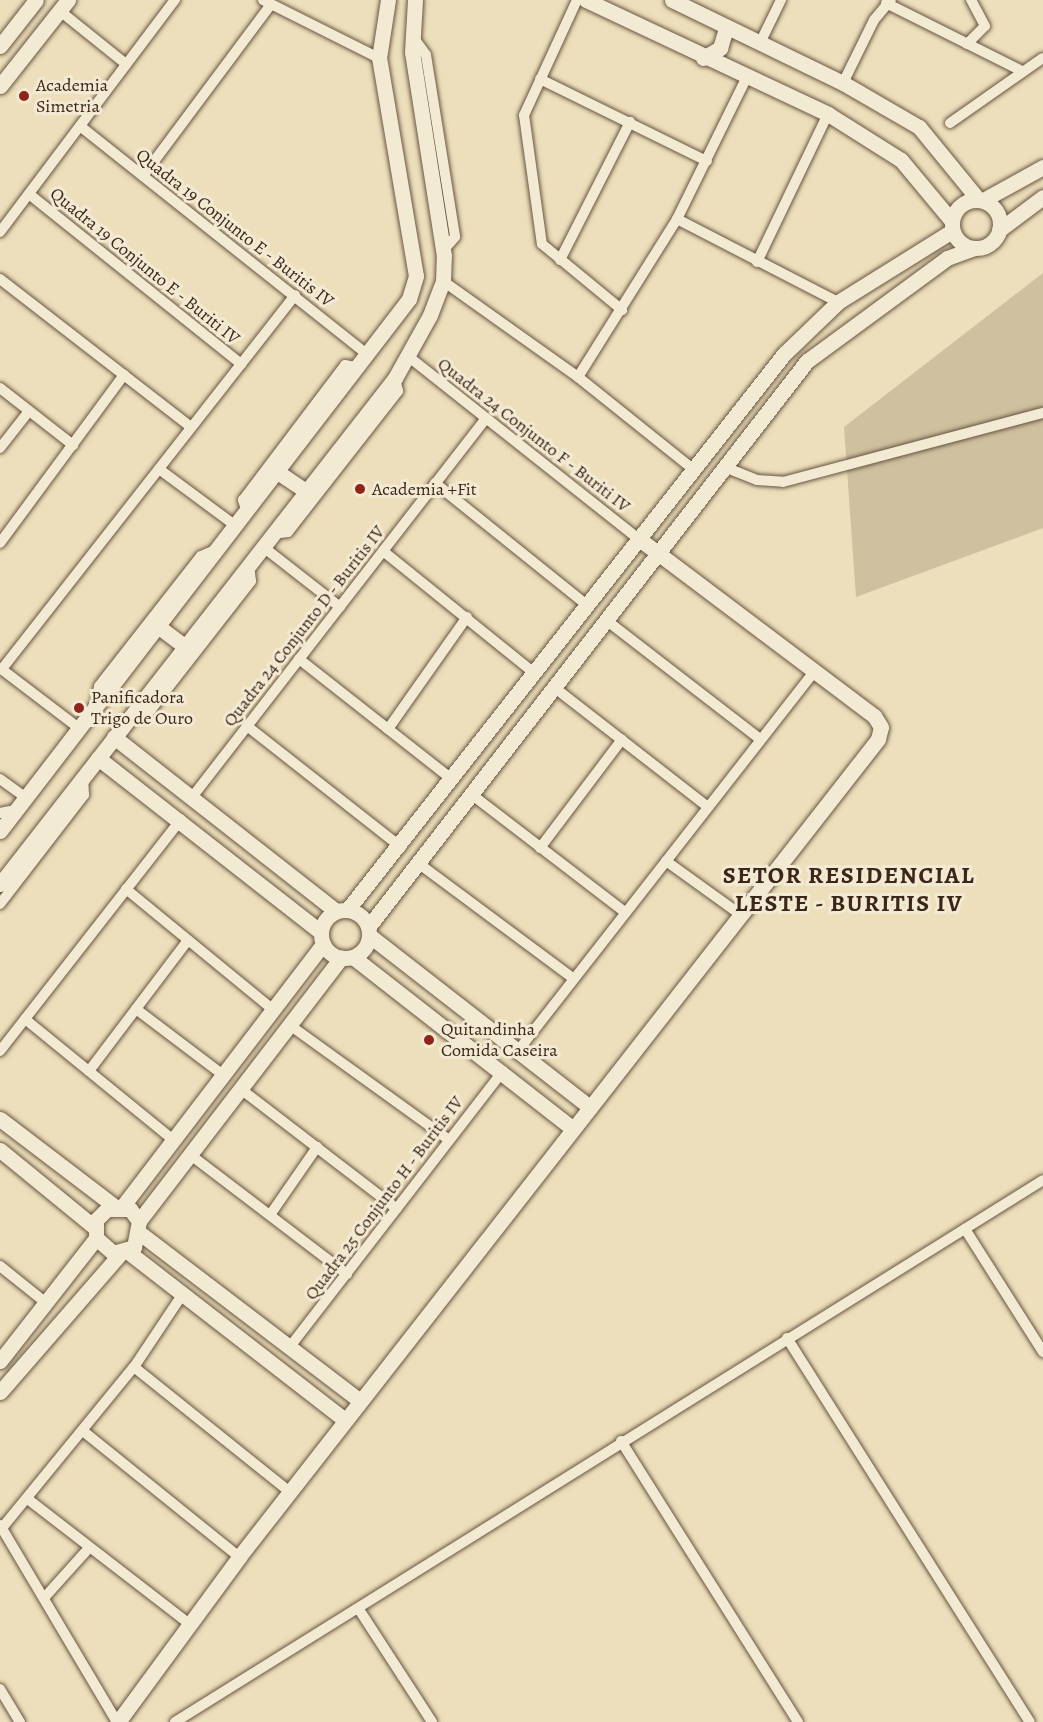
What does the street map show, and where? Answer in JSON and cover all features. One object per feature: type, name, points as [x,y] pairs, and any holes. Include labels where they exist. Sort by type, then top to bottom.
[{"type":"street","points":[[0,46],[36,0]]},
{"type":"street","points":[[0,232],[175,0]]},
{"type":"street","points":[[0,831],[279,473],[409,299],[416,276],[379,58],[388,0]]},
{"type":"street","points":[[0,884],[266,540],[395,378],[409,357],[443,281],[443,251],[413,37],[415,0]]},
{"type":"street","points":[[577,0],[524,115],[542,244],[622,310]]},
{"type":"street","points":[[586,0],[746,79],[828,114],[901,160],[972,249]]},
{"type":"street","points":[[672,0],[843,83],[919,127],[981,199],[1000,212],[999,230]]},
{"type":"street","points":[[760,43],[781,0]]},
{"type":"street","points":[[967,44],[985,26],[971,0]]},
{"type":"street","points":[[143,176],[267,2],[379,58]]},
{"type":"street","points":[[843,83],[889,2],[1023,71]]},
{"type":"street","points":[[0,86],[64,5],[126,64]]},
{"type":"street","points":[[703,58],[723,45],[726,28]]},
{"type":"street","points":[[950,123],[1043,58]]},
{"type":"street","points":[[540,79],[707,161]]},
{"type":"street","points":[[578,377],[677,219],[746,79]]},
{"type":"street","points":[[757,262],[828,114]]},
{"type":"street","points":[[560,260],[630,123]]},
{"type":"street","name":"Quadra 19 Conjunto E - Buritis IV","points":[[80,126],[295,295],[364,362]]},
{"type":"street","points":[[0,1361],[46,1303],[95,1233],[100,1214],[118,1207],[272,1009],[342,910],[401,847],[533,672],[784,354],[838,302],[952,225],[981,199],[1043,167]]},
{"type":"street","name":"Quadra 19 Conjunto E - Buriti IV","points":[[29,194],[241,364]]},
{"type":"street","points":[[0,1392],[124,1252],[192,1156],[291,1026],[369,931],[471,794],[727,468],[807,361],[831,339],[947,258],[986,245],[999,230],[1043,197]]},
{"type":"street","points":[[677,219],[838,302]]},
{"type":"street","points":[[0,279],[191,428]]},
{"type":"street","points":[[443,281],[578,377],[693,469]]},
{"type":"street","points":[[80,729],[1,668],[295,295]]},
{"type":"street","name":"Quadra 24 Conjunto F - Buriti IV","points":[[409,357],[639,539]]},
{"type":"street","points":[[247,514],[243,500],[345,365],[364,362]]},
{"type":"street","points":[[0,543],[124,375]]},
{"type":"street","points":[[266,540],[288,532],[398,391],[395,378]]},
{"type":"street","points":[[0,388],[73,445]]},
{"type":"street","points":[[0,448],[29,411]]},
{"type":"street","points":[[727,468],[757,480],[783,482],[1043,413]]},
{"type":"street","name":"Quadra 24 Conjunto D - Buritis IV","points":[[193,796],[486,419]]},
{"type":"street","points":[[159,469],[237,527]]},
{"type":"street","points":[[279,473],[306,491]]},
{"type":"street","points":[[435,483],[587,605]]},
{"type":"street","points":[[182,1295],[134,1366],[29,1500],[1,1527],[118,1722],[239,1557],[573,1129],[738,913],[878,739],[881,727],[874,716],[639,539]]},
{"type":"street","points":[[266,540],[340,607]]},
{"type":"street","points":[[95,709],[94,694],[106,677],[201,556],[219,550]]},
{"type":"street","points":[[383,551],[533,672]]},
{"type":"street","points":[[131,715],[146,716],[251,581],[249,563]]},
{"type":"street","points":[[388,729],[466,617]]},
{"type":"street","points":[[606,620],[760,739]]},
{"type":"street","points":[[159,627],[184,646]]},
{"type":"street","points":[[299,659],[453,780]]},
{"type":"street","points":[[517,1052],[815,670]]},
{"type":"street","points":[[555,688],[708,807]]},
{"type":"street","points":[[248,726],[401,847]]},
{"type":"street","points":[[114,737],[342,910],[361,915],[369,931],[517,1052],[590,1107]]},
{"type":"street","points":[[540,848],[622,740]]},
{"type":"street","points":[[98,758],[180,819],[322,938],[502,1071],[573,1129]]},
{"type":"street","points":[[0,904],[84,795],[83,777]]},
{"type":"street","points":[[0,779],[21,804]]},
{"type":"street","points":[[471,794],[626,914]]},
{"type":"street","points":[[0,813],[21,804]]},
{"type":"street","points":[[0,1051],[180,819]]},
{"type":"street","points":[[666,861],[738,913]]},
{"type":"street","points":[[418,863],[574,979]]},
{"type":"street","points":[[126,889],[272,1009]]},
{"type":"street","points":[[89,1071],[188,940]]},
{"type":"street","points":[[136,1009],[222,1074]]},
{"type":"street","points":[[25,1019],[172,1138]]},
{"type":"street","points":[[291,1026],[449,1140]]},
{"type":"street","name":"Quadra 25 Conjunto H - Buritis IV","points":[[292,1344],[502,1071]]},
{"type":"street","points":[[242,1090],[396,1209]]},
{"type":"street","points":[[0,1119],[118,1207],[140,1228],[292,1344],[360,1401]]},
{"type":"street","points":[[270,1215],[317,1148]]},
{"type":"street","points":[[0,1150],[95,1233],[105,1250],[124,1252],[345,1420]]},
{"type":"street","points":[[192,1156],[347,1274]]},
{"type":"street","points":[[175,1722],[188,1719],[360,1611],[621,1441],[1043,1180]]},
{"type":"street","points":[[965,1229],[1043,1352]]},
{"type":"street","points":[[0,1266],[46,1303]]},
{"type":"street","points":[[787,1338],[1030,1722]]},
{"type":"street","points":[[134,1366],[290,1492]]},
{"type":"street","points":[[83,1431],[239,1557]]},
{"type":"street","points":[[621,1441],[798,1722]]},
{"type":"street","points":[[29,1500],[189,1623]]},
{"type":"street","points":[[44,1598],[90,1548]]},
{"type":"street","points":[[360,1611],[432,1722]]},
{"type":"street","points":[[0,1689],[20,1722]]},
{"type":"shaded area","points":[[1043,273],[1043,528],[856,597],[844,427]]},
{"type":"place","name":"Academia Simetria","points":[[24,96]]},
{"type":"place","name":"Academia +Fit","points":[[360,489]]},
{"type":"place","name":"Panificadora Trigo de Ouro","points":[[79,708]]},
{"type":"place","name":"Quitandinha Comida Caseira","points":[[429,1040]]},
{"type":"district","name":"SETOR RESIDENCIAL LESTE - BURITIS IV","points":[[849,890]]}]
